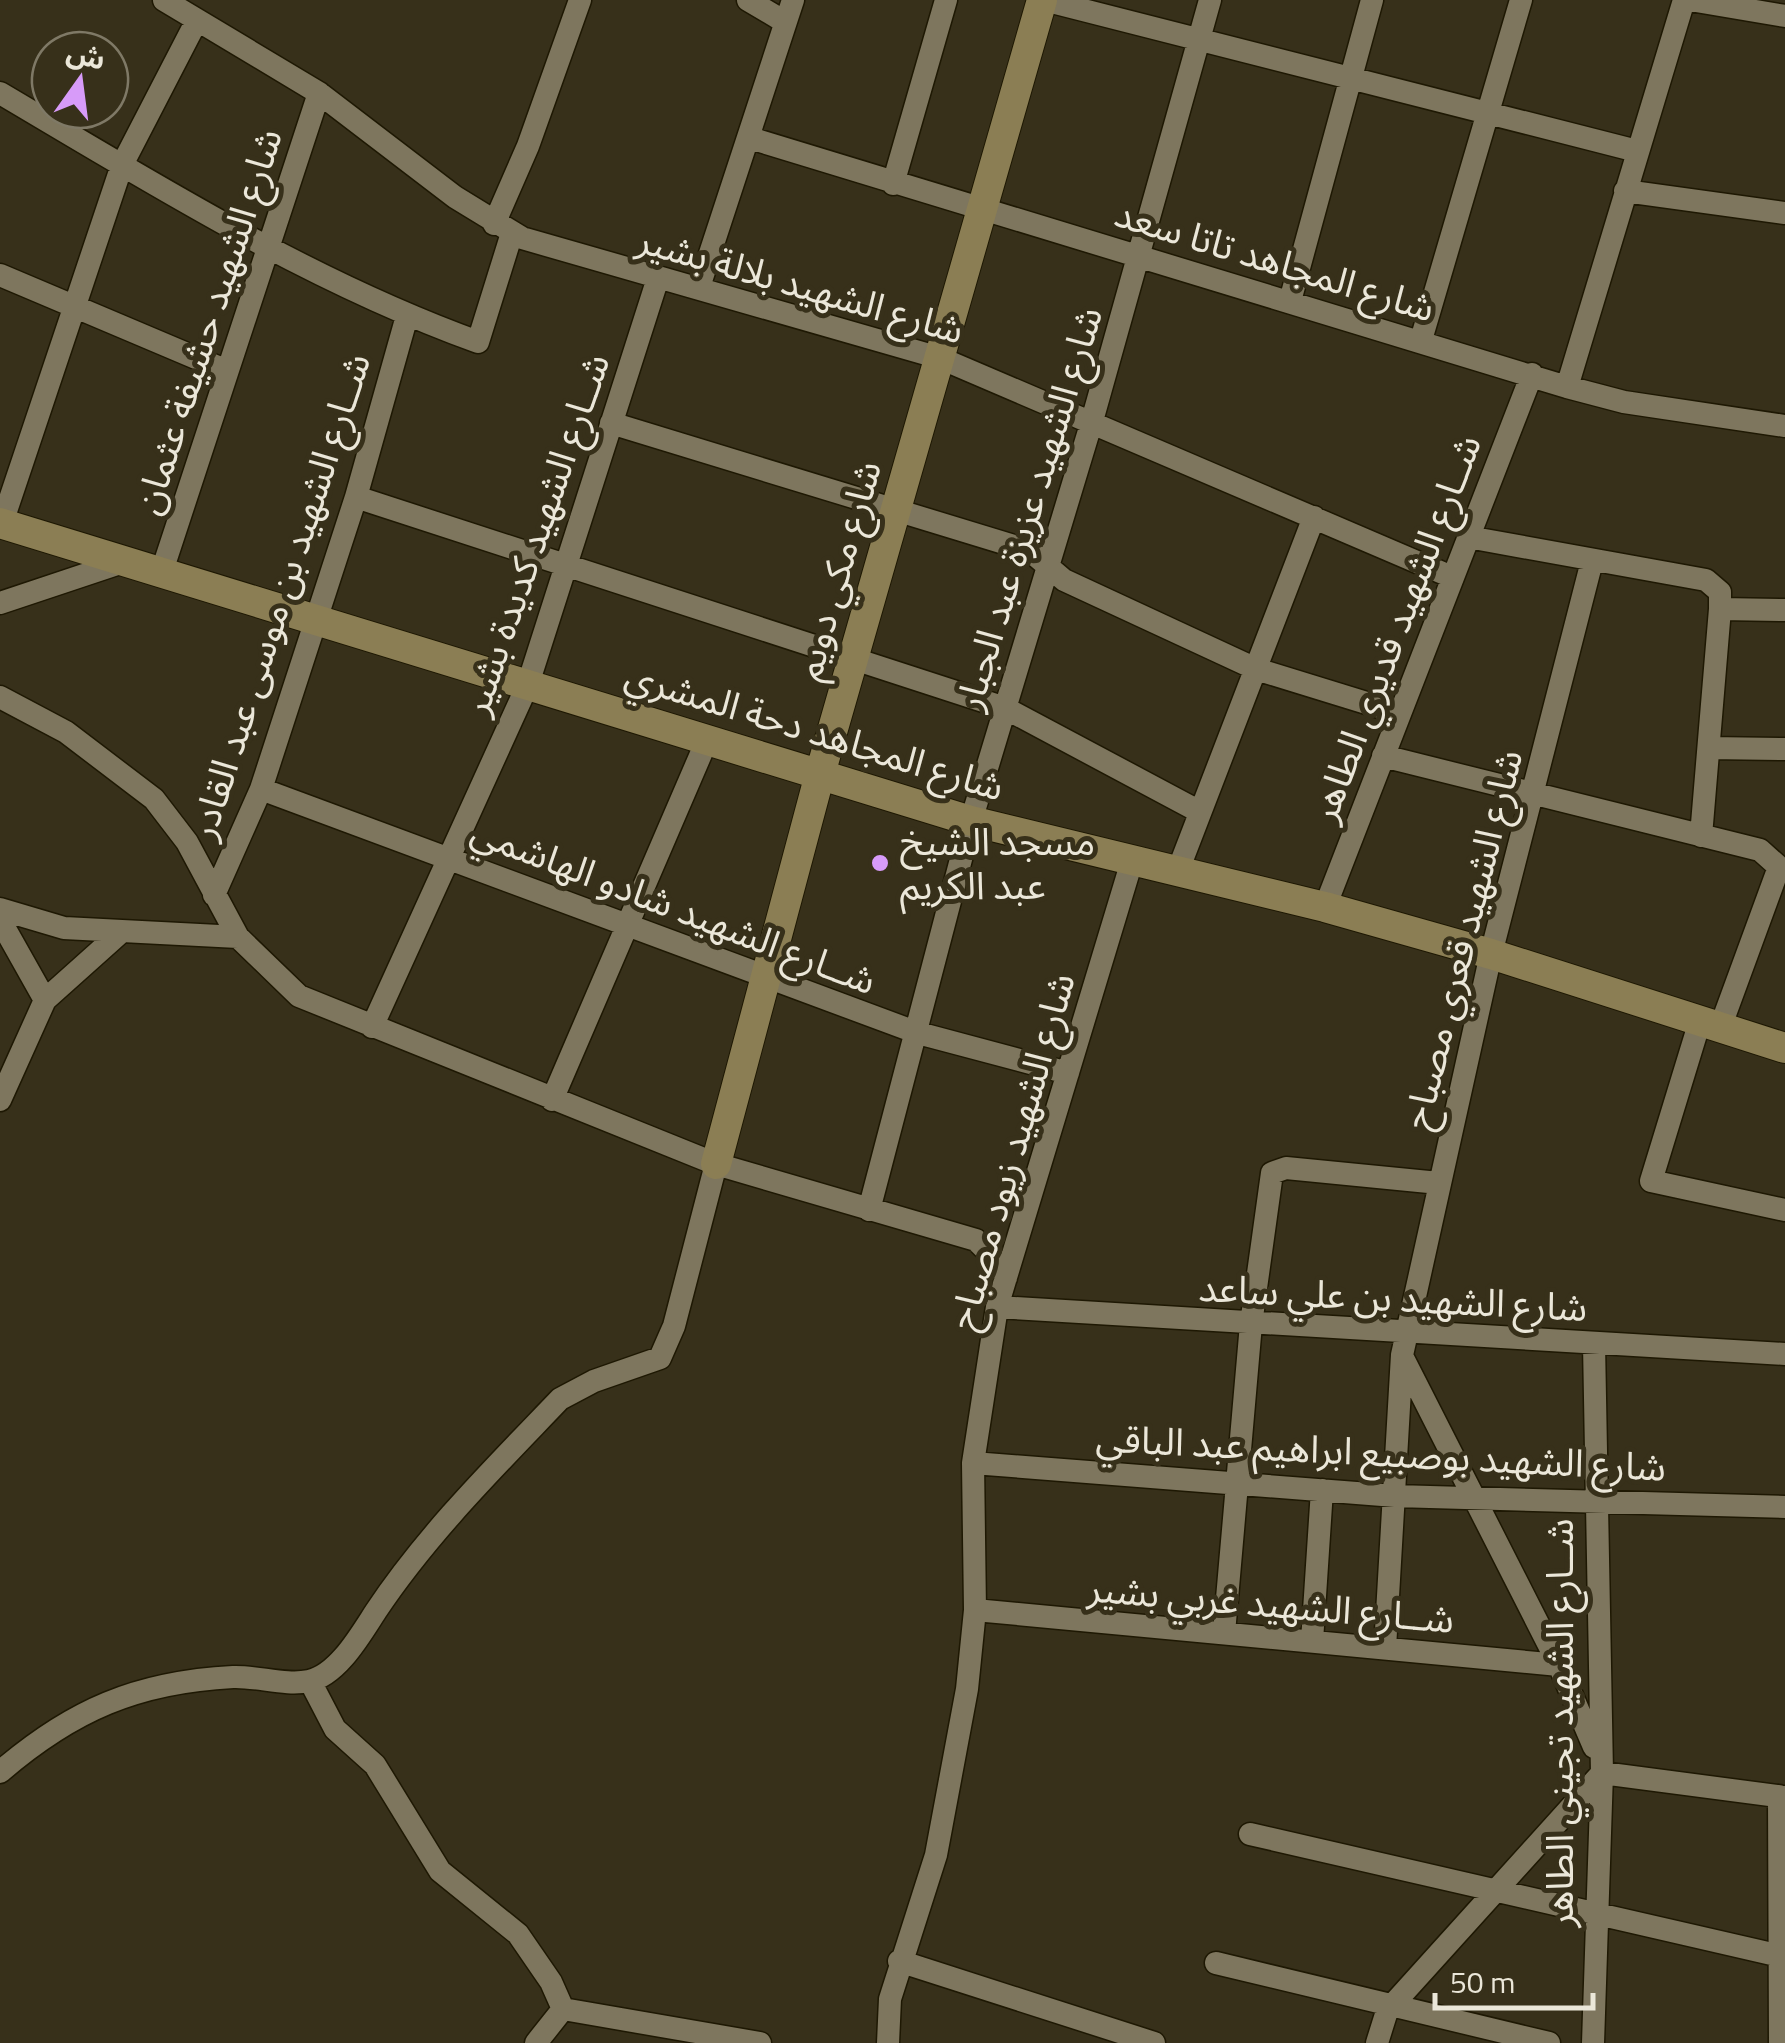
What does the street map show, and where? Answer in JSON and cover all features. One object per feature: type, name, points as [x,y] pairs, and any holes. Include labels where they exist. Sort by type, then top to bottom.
[{"type":"street","name":"شارع الشهيد بلالة بشير","points":[[164,0],[319,93],[503,228],[658,278],[940,358],[1452,577]]},
{"type":"street","points":[[0,93],[267,248],[407,316],[478,342],[503,228],[580,0]]},
{"type":"street","points":[[699,288],[789,11],[748,0]]},
{"type":"street","points":[[892,184],[946,0]]},
{"type":"street","points":[[1043,0],[1637,151]]},
{"type":"street","name":"شارع مكي دويم","points":[[716,1164],[820,774],[1043,0]]},
{"type":"street","name":"شارع الشهيد عزيزة عبد الجبار","points":[[868,1210],[918,1034],[970,821],[1092,421],[1210,0]]},
{"type":"street","points":[[1290,301],[1372,0]]},
{"type":"street","points":[[1421,340],[1520,0]]},
{"type":"street","points":[[1567,387],[1624,192],[1687,0],[1785,16]]},
{"type":"street","points":[[1,523],[122,165],[198,20]]},
{"type":"street","name":"شارع الشهيد حشيفة عثمان","points":[[162,571],[319,93]]},
{"type":"street","name":"شارع المجاهد تاتا سعد","points":[[750,138],[1567,387],[1624,402],[1785,426]]},
{"type":"street","points":[[1624,192],[1785,213]]},
{"type":"street","points":[[0,276],[227,371]]},
{"type":"street","name":"شــارع الشهيد كديدة بشير","points":[[372,1028],[528,684],[658,278]]},
{"type":"street","name":"شــارع الشهيد بن موسى عبد القادر","points":[[214,895],[261,789],[356,498],[407,316]]},
{"type":"street","name":"شــارع الشهيد قديري الطاهر","points":[[1324,908],[1532,374]]},
{"type":"street","points":[[612,423],[1030,551],[1049,563],[1064,580],[1256,668],[1400,713]]},
{"type":"street","points":[[356,498],[1004,708],[1200,812]]},
{"type":"street","points":[[1177,872],[1314,517]]},
{"type":"street","name":"شارع المجاهد دحة المشري","points":[[1,523],[970,821],[1324,908],[1491,954],[1785,1048]]},
{"type":"street","points":[[1468,538],[1706,580],[1720,592],[1701,836]]},
{"type":"street","points":[[0,603],[126,561]]},
{"type":"street","name":"شارع الشهيد قعري مصباح","points":[[1385,1648],[1404,1345],[1491,954],[1592,561]]},
{"type":"street","points":[[1720,609],[1785,610]]},
{"type":"street","points":[[0,696],[66,732],[154,799],[187,842],[238,937],[299,996],[716,1164],[976,1240],[1000,1264],[1006,1278]]},
{"type":"street","points":[[552,1100],[707,740]]},
{"type":"street","points":[[1709,748],[1785,749]]},
{"type":"street","points":[[1382,756],[1760,850],[1779,868],[1710,1024],[1651,1180],[1785,1210]]},
{"type":"street","name":"شــارع الشهيد شادو الهاشمي","points":[[261,789],[918,1034],[1068,1074]]},
{"type":"street","name":"شارع الشهيد زيود مصباح","points":[[888,2043],[890,1999],[899,1961],[936,1855],[949,1797],[975,1610],[973,1463],[997,1307],[1132,861]]},
{"type":"street","points":[[0,908],[64,928],[238,937]]},
{"type":"street","points":[[0,920],[45,1000]]},
{"type":"street","points":[[0,1100],[45,1000],[122,932]]},
{"type":"street","points":[[0,1772],[46,1732],[114,1699],[180,1683],[236,1677],[310,1681],[338,1662],[405,1567],[560,1400],[594,1381],[660,1358],[674,1326],[716,1164]]},
{"type":"street","points":[[1224,1634],[1234,1483],[1272,1173],[1286,1168],[1439,1183]]},
{"type":"street","name":"شارع الشهيد بن علي ساعد","points":[[997,1307],[1251,1324],[1404,1345],[1594,1344],[1785,1354]]},
{"type":"street","name":"شــارع الشهيد تجيني الطاهر","points":[[1592,2043],[1602,1773],[1594,1344]]},
{"type":"street","points":[[1404,1345],[1559,1666],[1602,1773]]},
{"type":"street","name":"شارع الشهيد بوصبيع ابراهيم عبد الباقي","points":[[973,1463],[1395,1496],[1785,1508]]},
{"type":"street","points":[[1312,1641],[1322,1490]]},
{"type":"street","name":"شــارع الشهيد غربي بشير","points":[[975,1610],[1559,1666]]},
{"type":"street","points":[[310,1681],[334,1729],[374,1765],[440,1870],[518,1934],[551,1982],[563,2009]]},
{"type":"street","points":[[1602,1773],[1782,1796],[1780,2043]]},
{"type":"street","points":[[1376,2043],[1391,2006],[1602,1773]]},
{"type":"street","points":[[1250,1834],[1782,1957]]},
{"type":"street","points":[[899,1961],[1154,2043]]},
{"type":"street","points":[[1216,1964],[1549,2043]]},
{"type":"street","points":[[536,2043],[563,2009]]},
{"type":"street","points":[[563,2009],[760,2043]]},
{"type":"place","name":"مسجد الشيخ عبد الكريم","points":[[880,863]]}]
